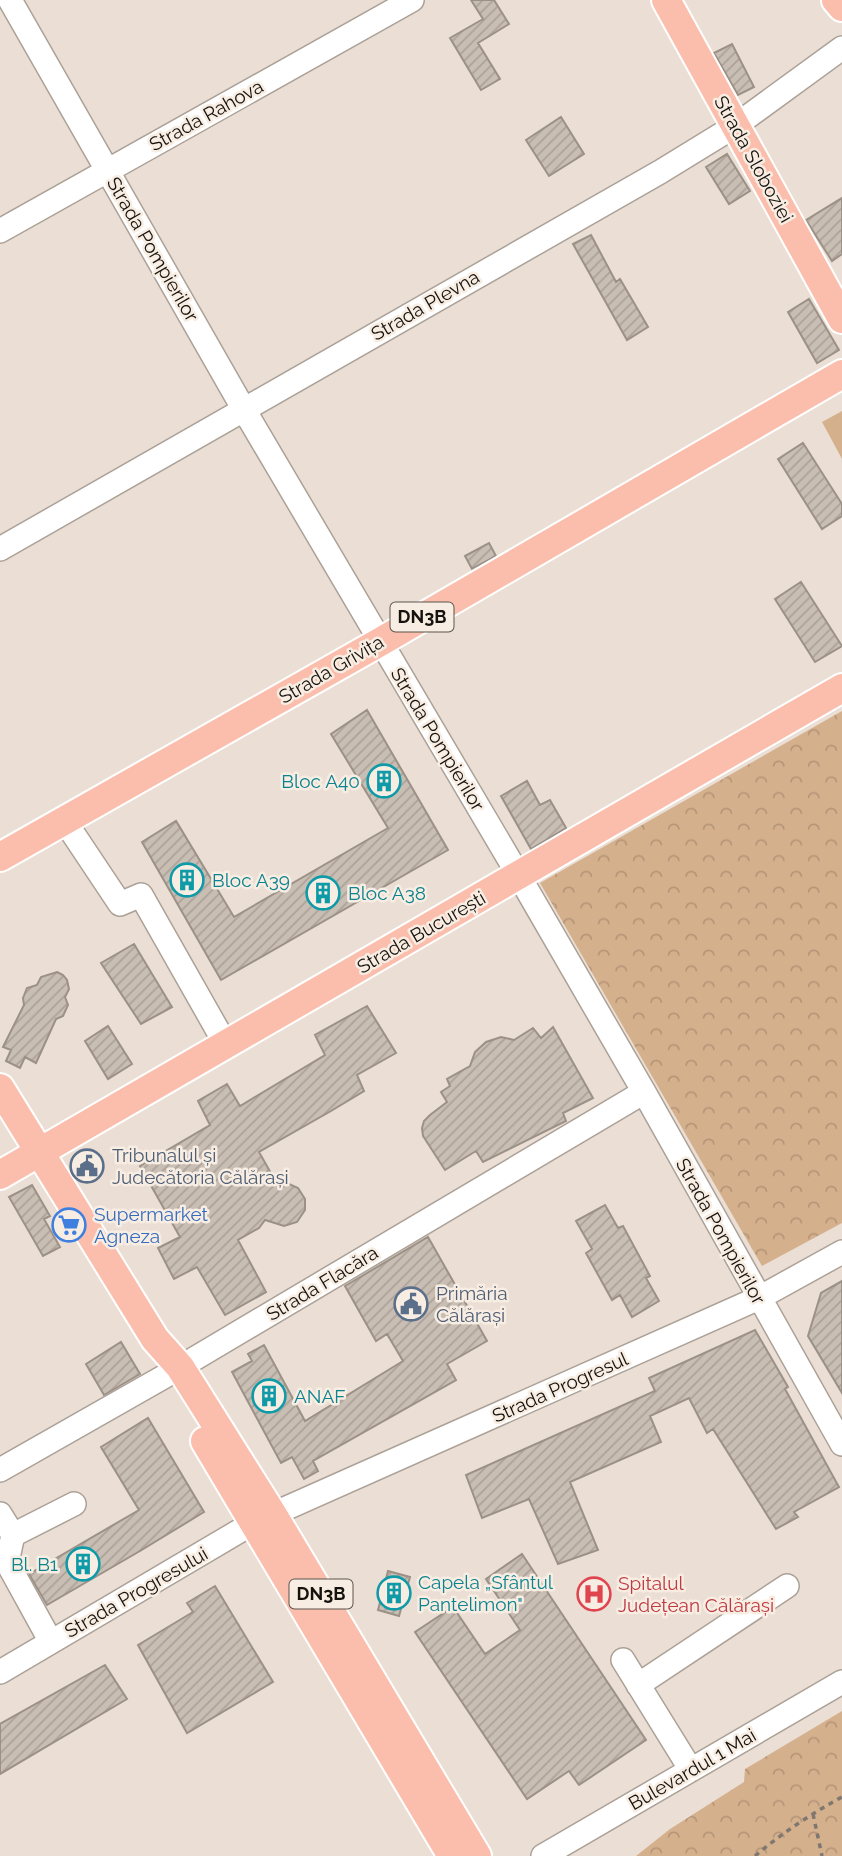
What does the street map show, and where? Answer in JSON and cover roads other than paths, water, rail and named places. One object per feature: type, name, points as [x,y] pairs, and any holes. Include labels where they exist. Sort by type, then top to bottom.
[{"type":"main road","name":"Strada Sloboziei","points":[[666,0],[842,319]]},
{"type":"main road","points":[[836,0],[842,8]]},
{"type":"main road","name":"Strada Grivița","points":[[0,857],[380,642],[842,374]]},
{"type":"main road","name":"Strada București","points":[[0,1175],[842,688]]},
{"type":"main road","name":"DN3B","points":[[0,1088],[263,1519],[477,1856]]},
{"type":"main road","name":"DN3B","points":[[263,1519],[452,1856]]},
{"type":"street","name":"Strada Pompierilor","points":[[10,0],[243,408],[644,1092],[842,1444]]},
{"type":"street","name":"Strada Rahova","points":[[0,231],[412,0]]},
{"type":"street","name":"Strada Plevna","points":[[0,549],[736,127],[842,48]]},
{"type":"street","points":[[64,820],[120,904],[141,895],[226,1045]]},
{"type":"street","name":"Strada Flacăra","points":[[0,1471],[644,1092]]},
{"type":"street","name":"Strada Progresul","points":[[263,1519],[759,1298],[842,1252]]},
{"type":"street","points":[[51,1642],[4,1564],[13,1535],[74,1504]]},
{"type":"street","points":[[0,1514],[13,1535]]},
{"type":"street","name":"Strada Progresului","points":[[0,1672],[263,1519]]},
{"type":"street","points":[[638,1685],[788,1587]]},
{"type":"street","points":[[623,1660],[691,1770]]},
{"type":"street","name":"Bulevardul 1 Mai","points":[[543,1856],[842,1682]]},
{"type":"place","name":"Bloc A40","points":[[384,781]]},
{"type":"place","name":"Bloc A39","points":[[187,880]]},
{"type":"place","name":"Bloc A38","points":[[323,893]]},
{"type":"place","name":"Tribunalul și Judecătoria Călărași","points":[[87,1166]]},
{"type":"place","name":"Supermarket Agneza","points":[[69,1225]]},
{"type":"place","name":"Primăria Călărași","points":[[411,1304]]},
{"type":"place","name":"ANAF","points":[[269,1396]]},
{"type":"place","name":"Bl. B1","points":[[83,1564]]},
{"type":"place","name":"Capela „Sfântul Pantelimon\"","points":[[394,1593]]},
{"type":"place","name":"Spitalul Județean Călărași","points":[[594,1594]]}]
